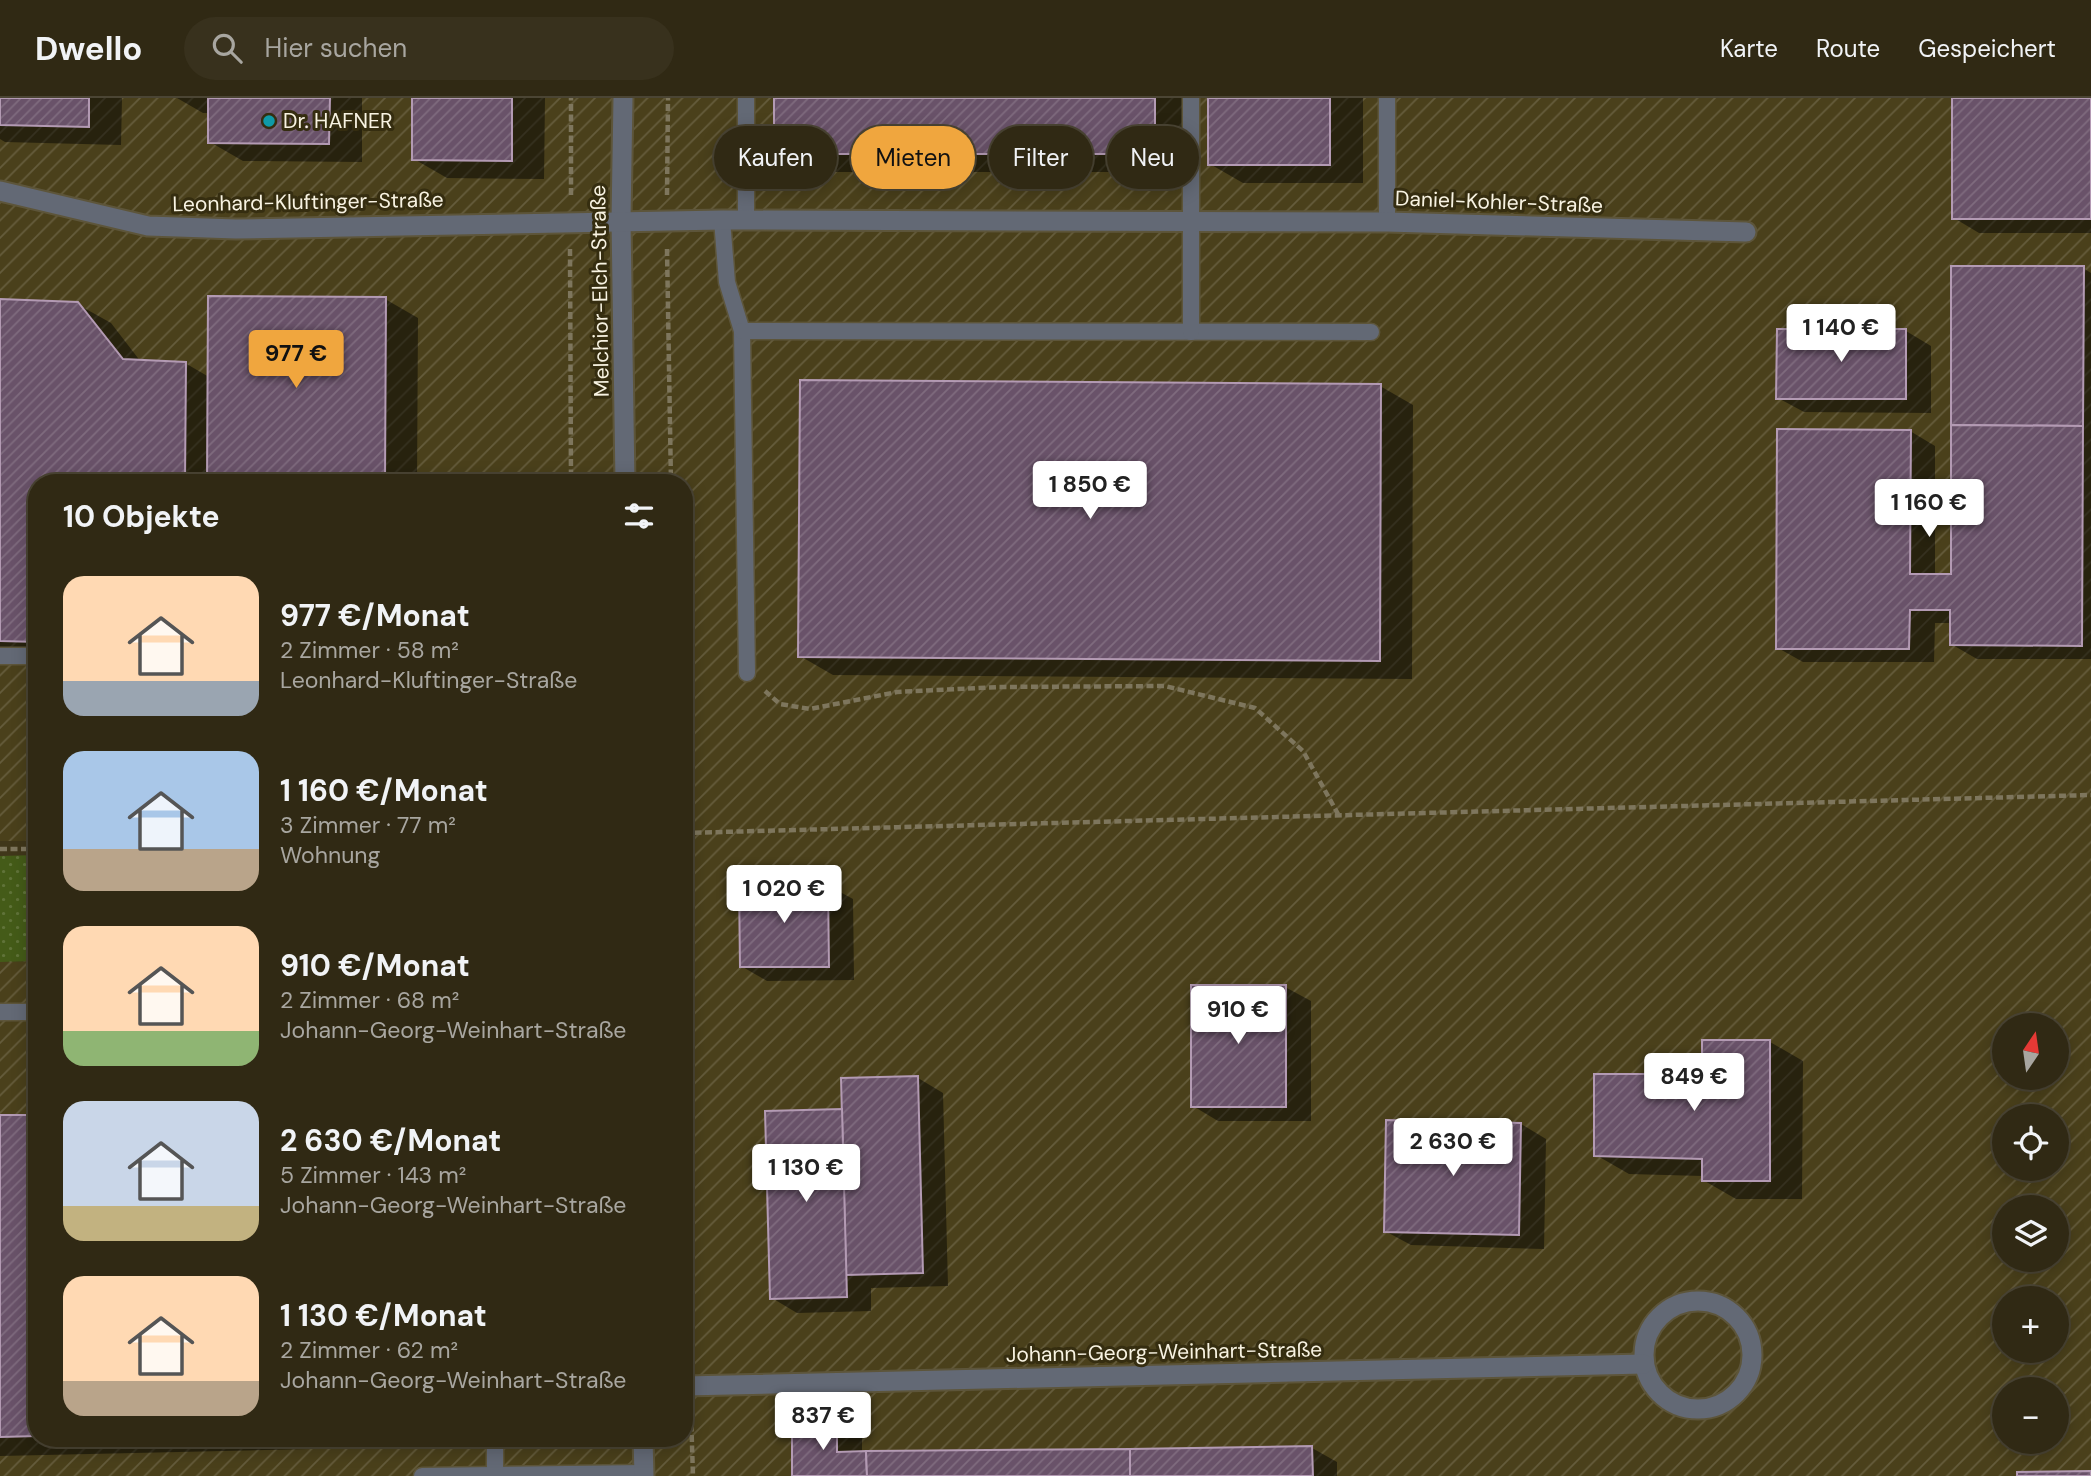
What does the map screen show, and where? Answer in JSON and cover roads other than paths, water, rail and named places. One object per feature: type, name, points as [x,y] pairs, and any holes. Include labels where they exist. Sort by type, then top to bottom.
[{"type":"street","name":"Melchior-Elch-Straße","points":[[623,98],[621,220],[625,474]]},
{"type":"street","name":"Leonhard-Kluftinger-Straße","points":[[0,191],[148,226],[236,229],[621,220]]},
{"type":"street","name":"Daniel-Kohler-Straße","points":[[621,220],[1387,222],[1746,232]]},
{"type":"street","points":[[1697,1300],[1716,1303],[1732,1312],[1744,1326],[1751,1342],[1752,1359],[1744,1383],[1726,1402],[1709,1408],[1692,1409],[1675,1404],[1661,1394],[1650,1381],[1644,1364],[1645,1346],[1651,1328],[1663,1314],[1679,1304],[1697,1300]]},
{"type":"street","name":"Johann-Georg-Weinhart-Straße","points":[[693,1386],[1644,1364]]},
{"type":"street","points":[[643,1447],[644,1474]]},
{"type":"lane","points":[[746,98],[746,220]]},
{"type":"lane","points":[[1191,98],[1191,332]]},
{"type":"lane","points":[[1387,98],[1387,222]]},
{"type":"lane","points":[[722,220],[727,282],[742,331],[747,673]]},
{"type":"lane","points":[[742,331],[1371,332]]},
{"type":"lane","points":[[0,656],[28,656]]},
{"type":"lane","points":[[0,1012],[28,1012]]},
{"type":"lane","points":[[495,1447],[495,1475]]},
{"type":"lane","points":[[422,1476],[644,1474]]},
{"type":"place","name":"Dr. HAFNER","points":[[269,121]]}]
